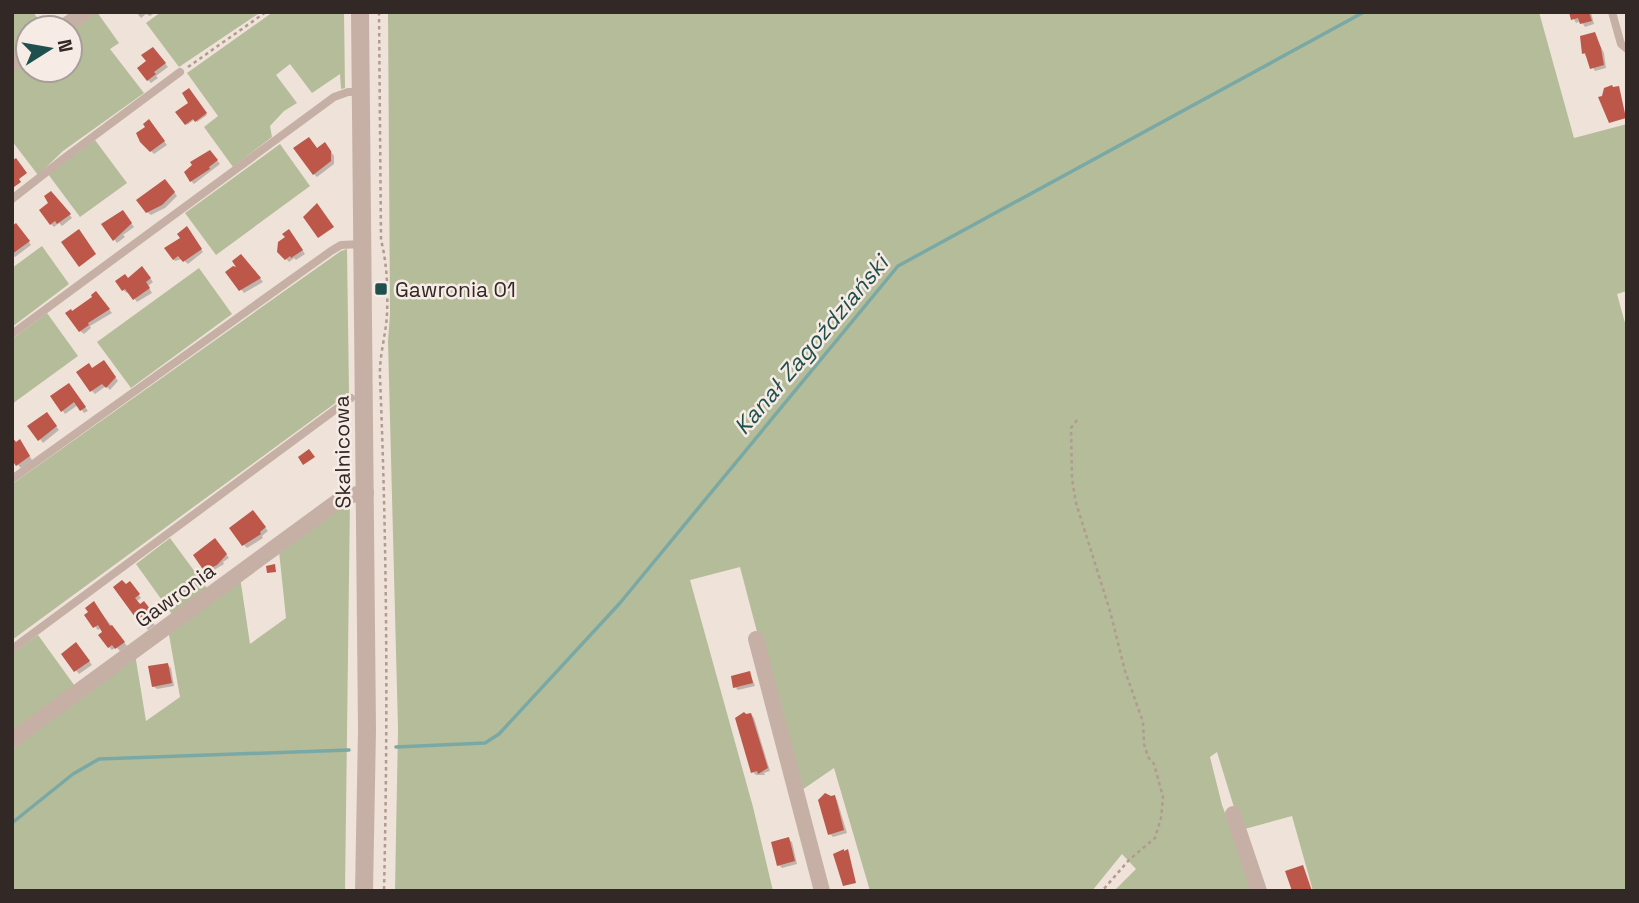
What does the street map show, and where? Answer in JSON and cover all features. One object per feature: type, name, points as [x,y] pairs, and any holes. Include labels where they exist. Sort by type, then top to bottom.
[{"type":"street","name":"Skalnicowa","points":[[360,12],[368,742],[364,891]]},
{"type":"street","name":"Gawronia","points":[[12,740],[345,496],[366,493]]},
{"type":"street","points":[[756,639],[822,891]]},
{"type":"street","points":[[1233,814],[1259,891]]},
{"type":"lane","points":[[1612,12],[1621,44],[1627,49]]},
{"type":"lane","points":[[12,199],[180,72]]},
{"type":"lane","points":[[12,334],[334,97],[348,92],[361,92]]},
{"type":"lane","points":[[12,479],[331,251],[341,245],[362,244]]},
{"type":"lane","points":[[12,649],[351,398]]},
{"type":"path","points":[[180,72],[266,12]]},
{"type":"path","points":[[379,12],[381,240],[386,262],[387,314],[380,372],[386,574],[387,753],[384,891]]},
{"type":"path","points":[[1077,420],[1071,428],[1072,479],[1076,503],[1110,611],[1125,671],[1143,722],[1144,744],[1157,772],[1163,797],[1156,838],[1129,860],[1102,891]]},
{"type":"green space","points":[[12,12],[33,12],[34,14],[14,14],[12,59]]},
{"type":"green space","points":[[91,12],[97,12],[119,43],[110,49],[144,93],[63,151],[38,175],[12,141],[12,67],[14,66],[14,84],[84,84],[84,17]]},
{"type":"green space","points":[[161,12],[261,12],[179,67],[146,23]]},
{"type":"green space","points":[[273,12],[344,12],[345,88],[341,89],[340,74],[312,93],[290,64],[276,75],[297,103],[284,111],[270,126],[272,137],[233,167],[204,127],[218,116],[187,73]]},
{"type":"green space","points":[[388,12],[1539,12],[1574,138],[1627,124],[1627,291],[1617,294],[1627,330],[1627,891],[1313,891],[1292,816],[1241,830],[1217,752],[1210,757],[1222,805],[1255,891],[1114,891],[1136,869],[1122,854],[1092,891],[870,891],[834,768],[799,792],[740,567],[690,580],[753,807],[773,891],[395,891],[398,729],[388,341]]},
{"type":"green space","points":[[95,140],[127,183],[80,217],[48,174]]},
{"type":"green space","points":[[280,144],[310,186],[216,255],[185,213]]},
{"type":"green space","points":[[42,246],[69,284],[12,327],[12,268]]},
{"type":"green space","points":[[347,249],[349,393],[12,640],[12,484]]},
{"type":"green space","points":[[199,268],[232,314],[131,388],[97,342]]},
{"type":"green space","points":[[47,313],[78,356],[12,404],[12,339]]},
{"type":"green space","points":[[350,497],[345,891],[12,891],[12,750],[33,730],[135,654],[146,721],[180,697],[168,629],[240,577],[250,644],[286,618],[279,551]]},
{"type":"green space","points":[[170,538],[209,591],[174,617],[136,564]]},
{"type":"green space","points":[[38,635],[77,689],[12,734],[12,653]]},
{"type":"building","points":[[1569,12],[1589,12],[1592,21],[1580,24],[1578,18],[1571,20]]},
{"type":"building","points":[[1595,32],[1604,65],[1590,69],[1585,53],[1582,54],[1580,36]]},
{"type":"building","points":[[153,47],[166,63],[147,81],[137,68],[146,61],[141,55]]},
{"type":"building","points":[[1619,86],[1626,118],[1609,123],[1598,97],[1602,96],[1604,88]]},
{"type":"building","points":[[189,88],[207,113],[195,122],[193,119],[185,125],[175,112],[188,103],[182,93]]},
{"type":"building","points":[[149,119],[165,141],[150,152],[140,142],[136,133],[145,127],[143,124]]},
{"type":"building","points":[[309,137],[317,148],[325,142],[331,151],[331,161],[313,175],[293,148]]},
{"type":"building","points":[[210,150],[218,160],[210,169],[190,182],[184,172],[192,165],[190,162]]},
{"type":"building","points":[[16,158],[27,173],[14,187],[12,161]]},
{"type":"building","points":[[165,179],[175,192],[162,205],[146,213],[136,200]]},
{"type":"building","points":[[51,191],[71,214],[57,224],[55,221],[50,225],[39,210],[48,203],[44,196]]},
{"type":"building","points":[[317,203],[334,227],[318,238],[303,217]]},
{"type":"building","points":[[123,210],[132,223],[113,241],[101,224]]},
{"type":"building","points":[[16,223],[30,241],[12,254],[12,226]]},
{"type":"building","points":[[187,226],[202,249],[183,262],[178,256],[173,260],[164,248],[180,238],[177,234]]},
{"type":"building","points":[[79,229],[96,254],[79,267],[61,242]]},
{"type":"building","points":[[289,229],[303,250],[285,260],[277,252],[278,242],[285,237],[282,234]]},
{"type":"building","points":[[241,254],[261,278],[239,291],[225,272],[233,266],[236,267],[232,261]]},
{"type":"building","points":[[142,266],[151,278],[146,282],[150,288],[133,300],[115,281],[125,274],[128,278]]},
{"type":"building","points":[[96,291],[110,309],[79,332],[65,313],[92,297]]},
{"type":"building","points":[[104,360],[116,377],[106,388],[102,384],[90,392],[76,372],[89,363],[92,368]]},
{"type":"building","points":[[69,383],[86,407],[80,411],[74,402],[61,412],[50,396]]},
{"type":"building","points":[[47,412],[57,426],[38,441],[27,426]]},
{"type":"building","points":[[12,437],[16,442],[20,439],[30,456],[16,466],[12,460]]},
{"type":"building","points":[[309,449],[315,457],[303,465],[298,457]]},
{"type":"building","points":[[253,510],[266,527],[261,534],[242,546],[229,528]]},
{"type":"building","points":[[215,538],[227,554],[217,565],[204,571],[193,555]]},
{"type":"building","points":[[275,564],[276,572],[267,573],[266,566]]},
{"type":"building","points":[[122,580],[126,584],[130,581],[140,594],[135,598],[140,604],[144,601],[154,614],[150,617],[153,621],[143,628],[113,587]]},
{"type":"building","points":[[94,601],[110,626],[112,625],[125,642],[115,649],[112,645],[108,648],[98,635],[102,632],[98,625],[93,628],[84,615],[88,612],[85,608]]},
{"type":"building","points":[[76,642],[90,661],[74,672],[61,654]]},
{"type":"building","points":[[168,663],[172,683],[152,687],[148,666]]},
{"type":"building","points":[[750,671],[753,683],[733,688],[731,676]]},
{"type":"building","points":[[744,712],[751,713],[768,768],[758,774],[757,771],[751,773],[735,718]]},
{"type":"building","points":[[825,793],[835,795],[844,830],[828,835],[818,800]]},
{"type":"building","points":[[789,837],[795,861],[777,866],[771,842]]},
{"type":"building","points":[[848,849],[856,883],[843,886],[833,854]]},
{"type":"building","points":[[1303,865],[1312,891],[1292,891],[1285,871]]},
{"type":"waterway","name":"Kanał Zagoździański","points":[[396,747],[485,743],[499,734],[620,603],[898,266],[1364,12]]},
{"type":"waterway","name":"Kanał Zagoździański","points":[[12,823],[73,774],[99,759],[349,750]]},
{"type":"place","name":"Gawronia 01","points":[[381,289]]}]
